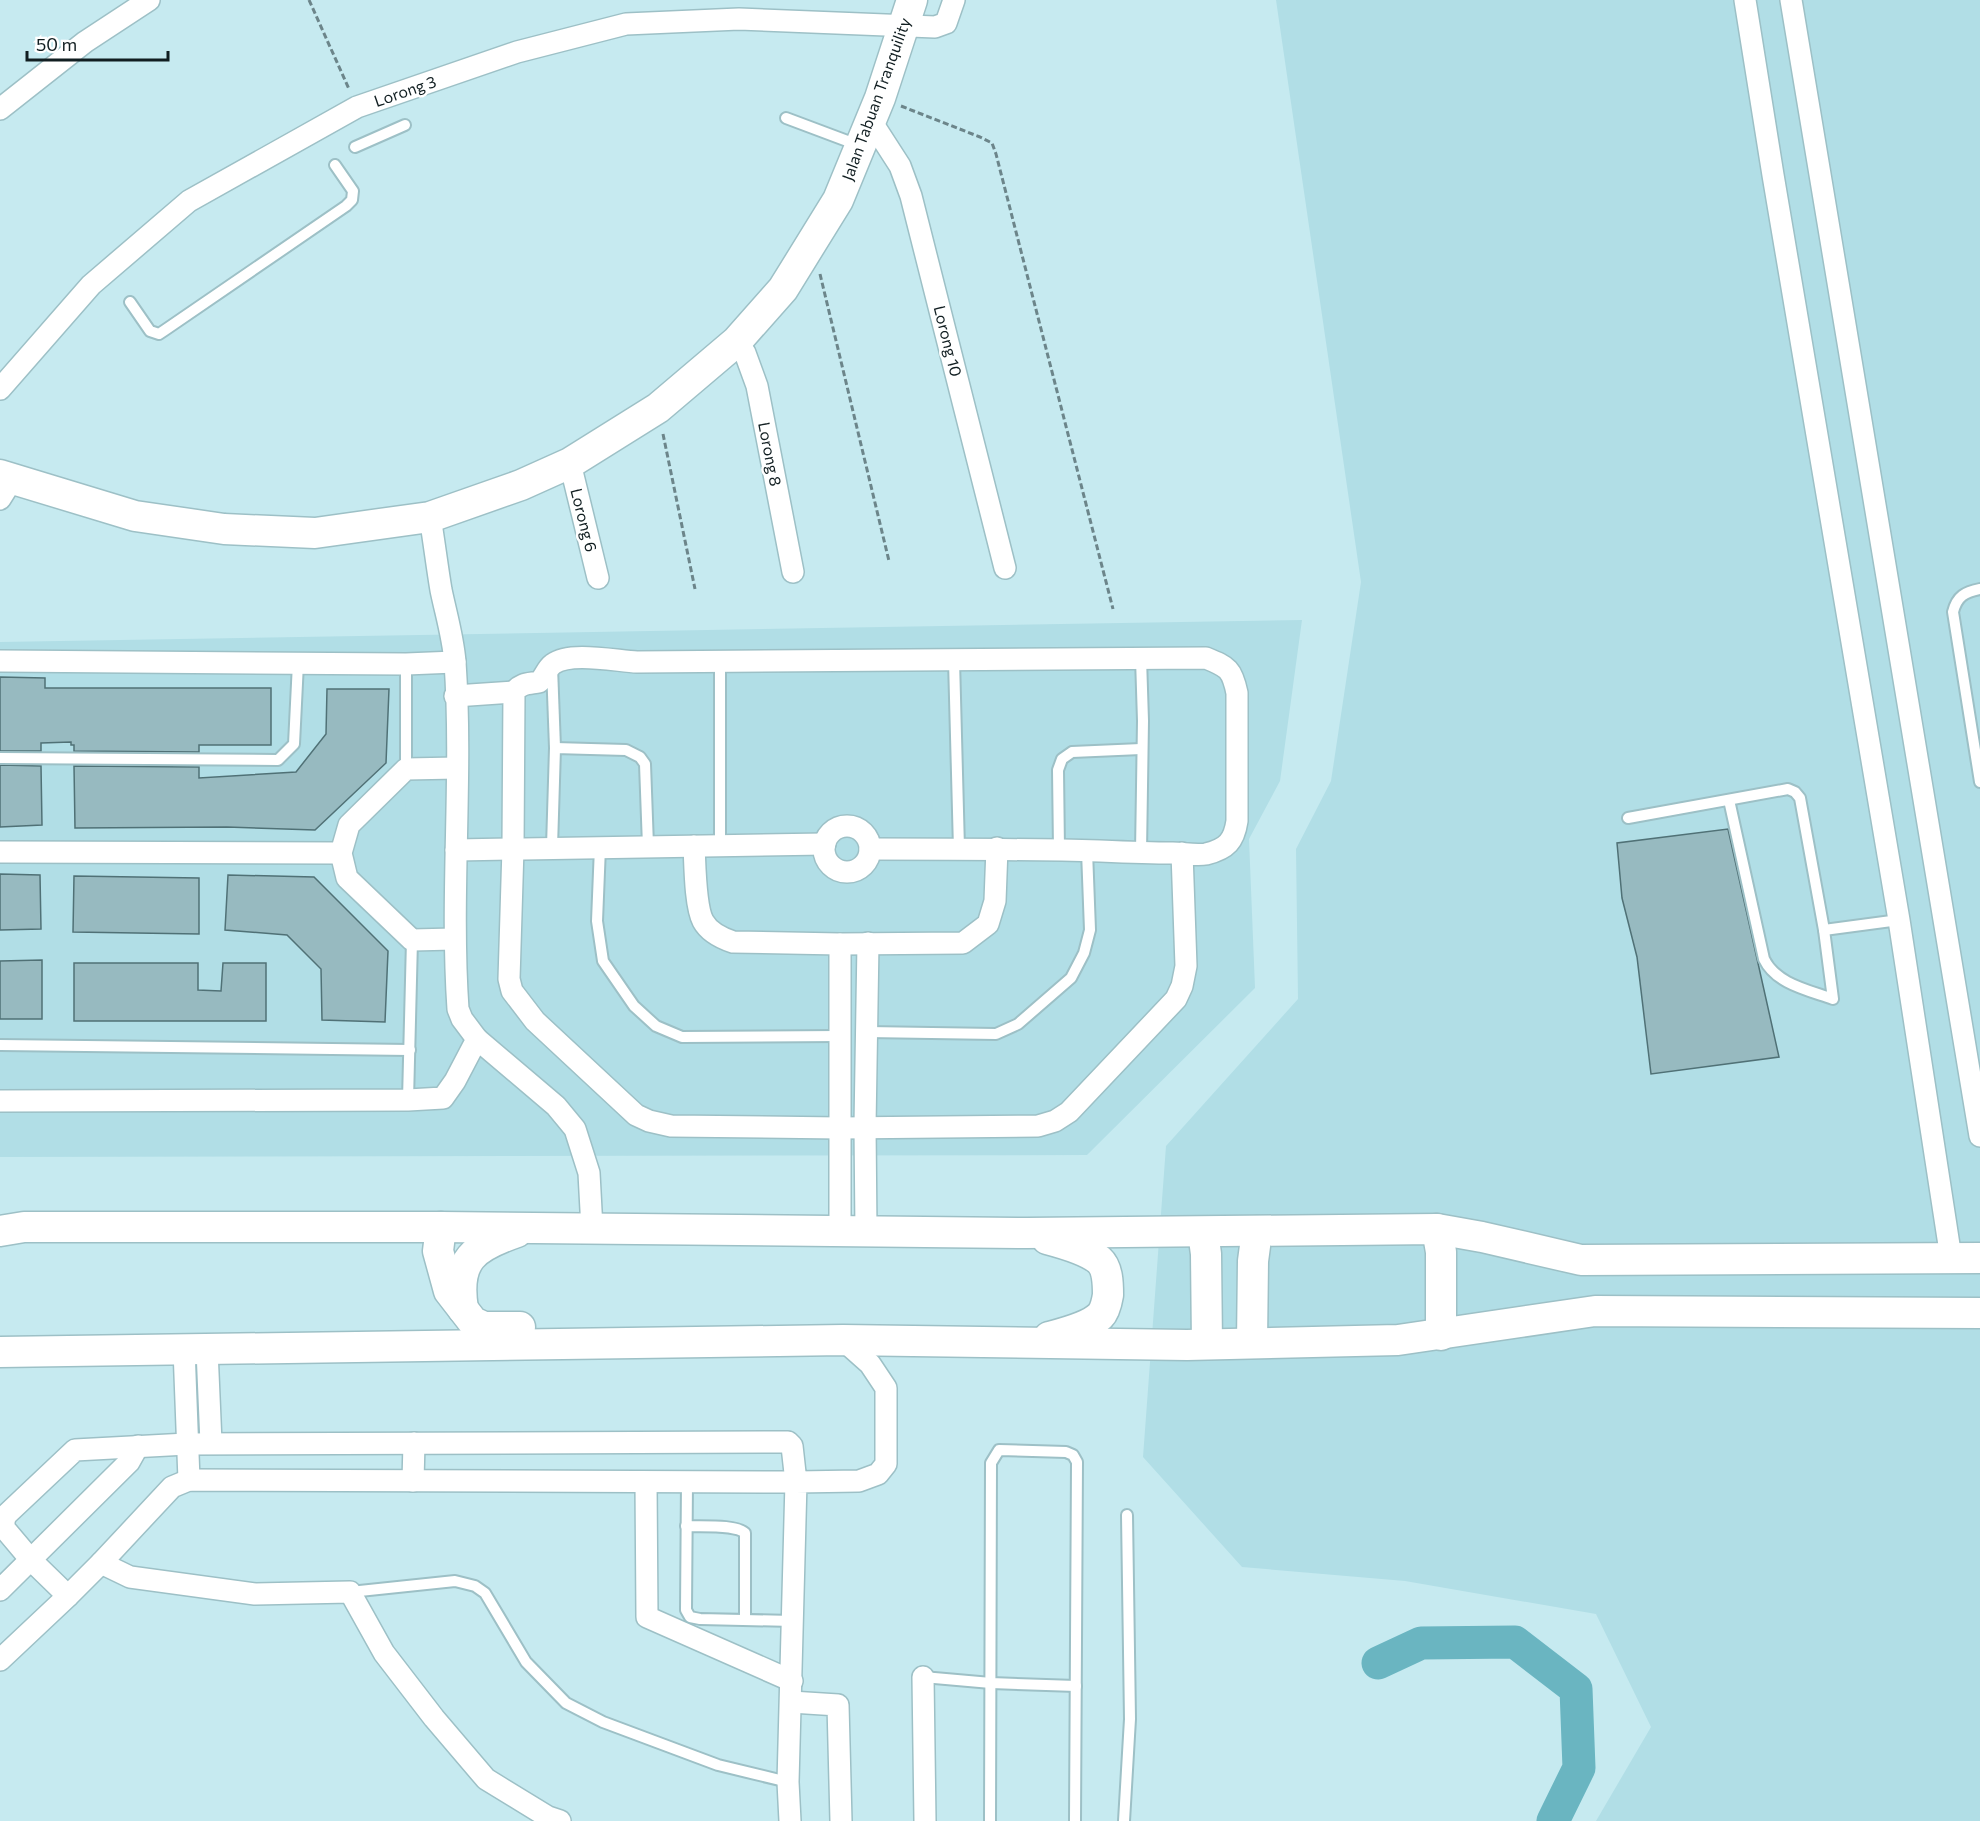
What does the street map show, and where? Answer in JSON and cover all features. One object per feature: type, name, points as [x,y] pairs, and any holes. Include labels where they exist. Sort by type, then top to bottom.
[{"type":"street","points":[[0,109],[85,42],[149,0]]},
{"type":"street","name":"Lorong 3","points":[[0,388],[91,285],[189,201],[357,107],[517,52],[626,24],[908,13],[935,27],[946,23],[954,0]]},
{"type":"street","points":[[0,1230],[36,1227],[441,1227],[1027,1233],[1437,1229],[1581,1260],[1965,1258],[1899,920],[1745,0]]},
{"type":"street","points":[[1791,0],[1980,1136]]},
{"type":"street","name":"Jalan Tabuan Tranquility","points":[[4,485],[135,516],[224,529],[315,532],[430,518],[521,485],[570,463],[658,408],[737,341],[783,289],[838,200],[871,121],[908,13]]},
{"type":"street","name":"Lorong 10","points":[[871,121],[900,166],[911,196],[1005,568]]},
{"type":"street","name":"Lorong 8","points":[[737,341],[745,352],[757,386],[793,572]]},
{"type":"street","name":"Lorong 6","points":[[570,463],[598,578]]},
{"type":"street","points":[[430,518],[442,591],[452,633],[455,662],[457,768],[454,939],[458,1009],[462,1019],[477,1039],[556,1106],[574,1129],[589,1173],[592,1229]]},
{"type":"street","points":[[870,849],[997,848],[1204,854],[1224,848],[1234,837],[1237,821],[1237,693],[1234,676],[1226,666],[1206,658],[637,662],[580,658],[562,659],[552,664],[539,682],[525,683],[518,686],[514,692],[509,979],[512,992],[535,1021],[636,1115],[649,1121],[671,1126],[840,1128],[1038,1126],[1055,1121],[1069,1112],[1176,999],[1182,986],[1186,966],[1182,854]]},
{"type":"street","points":[[0,660],[406,664],[455,662]]},
{"type":"street","points":[[455,696],[514,692]]},
{"type":"street","points":[[454,939],[412,940],[346,878],[341,853],[349,825],[406,769],[457,768]]},
{"type":"street","points":[[849,826],[864,834],[870,849],[867,860],[860,868],[845,871],[834,868],[827,860],[825,844],[834,831],[849,826]]},
{"type":"street","points":[[456,850],[825,844]]},
{"type":"street","points":[[694,846],[697,892],[703,921],[716,936],[733,942],[840,944],[963,943],[988,924],[995,901],[997,848]]},
{"type":"street","points":[[0,852],[341,853]]},
{"type":"street","points":[[853,1231],[865,1126],[868,943]]},
{"type":"street","points":[[840,944],[840,1128],[853,1231]]},
{"type":"street","points":[[0,1101],[443,1098],[455,1081],[477,1039]]},
{"type":"street","points":[[441,1227],[438,1251],[449,1291],[473,1322],[484,1327],[695,1329],[711,1331],[737,1341]]},
{"type":"street","points":[[463,1309],[461,1280],[467,1262],[476,1251],[489,1242],[528,1228]]},
{"type":"street","points":[[1437,1229],[1441,1252],[1441,1335]]},
{"type":"street","points":[[1252,1343],[1253,1261],[1257,1231]]},
{"type":"street","points":[[1203,1232],[1206,1254],[1207,1344]]},
{"type":"street","points":[[1027,1233],[1066,1244],[1099,1260],[1106,1272],[1108,1286],[1107,1301],[1101,1316],[1077,1329],[1029,1343]]},
{"type":"street","points":[[0,1352],[843,1340],[1207,1344],[1398,1340],[1594,1311],[1980,1313]]},
{"type":"street","points":[[0,1659],[101,1563],[172,1487],[189,1480],[834,1482],[859,1481],[878,1474],[886,1464],[885,1388],[870,1364],[843,1340]]},
{"type":"street","points":[[196,1349],[211,1443]]},
{"type":"street","points":[[189,1480],[187,1443],[196,1349]]},
{"type":"street","points":[[68,1596],[31,1560],[2,1523],[6,1515],[75,1450],[187,1443],[788,1442],[792,1446],[796,1482],[788,1782],[790,1821]]},
{"type":"street","points":[[413,1481],[414,1443]]},
{"type":"street","points":[[0,1590],[129,1462],[138,1446]]},
{"type":"street","points":[[646,1482],[647,1617],[792,1692],[837,1705],[841,1821]]},
{"type":"street","points":[[101,1563],[130,1577],[255,1594],[350,1592],[384,1653],[434,1718],[486,1779],[560,1821]]},
{"type":"street","points":[[923,1677],[925,1821]]},
{"type":"lane","points":[[786,118],[871,121]]},
{"type":"lane","points":[[355,147],[405,125]]},
{"type":"lane","points":[[130,302],[150,331],[159,334],[165,330],[346,206],[352,200],[353,191],[335,165]]},
{"type":"lane","points":[[1980,589],[1966,591],[1959,597],[1953,612],[1980,782]]},
{"type":"lane","points":[[1141,658],[1143,721],[1141,852]]},
{"type":"lane","points":[[954,660],[958,849]]},
{"type":"lane","points":[[720,662],[720,846]]},
{"type":"lane","points":[[0,759],[278,760],[294,744],[298,663]]},
{"type":"lane","points":[[406,664],[406,769]]},
{"type":"lane","points":[[552,664],[555,748],[552,847]]},
{"type":"lane","points":[[555,748],[627,750],[640,757],[645,764],[648,846]]},
{"type":"lane","points":[[1059,850],[1058,770],[1062,759],[1072,752],[1141,749]]},
{"type":"lane","points":[[1628,818],[1788,789],[1795,792],[1800,798],[1824,930],[1833,999],[1782,979],[1769,970],[1764,958],[1730,800]]},
{"type":"lane","points":[[600,847],[597,921],[603,961],[634,1006],[656,1026],[682,1036],[840,1036]]},
{"type":"lane","points":[[867,1032],[996,1034],[1018,1024],[1071,978],[1084,953],[1090,930],[1087,851]]},
{"type":"lane","points":[[1824,930],[1899,920]]},
{"type":"lane","points":[[408,1100],[412,940]]},
{"type":"lane","points":[[0,1046],[410,1050]]},
{"type":"lane","points":[[990,1821],[991,1463],[999,1450],[1066,1452],[1073,1455],[1077,1462],[1075,1821]]},
{"type":"lane","points":[[687,1482],[686,1610],[690,1617],[793,1621]]},
{"type":"lane","points":[[1124,1821],[1130,1719],[1127,1515]]},
{"type":"lane","points":[[686,1526],[730,1528],[745,1533],[745,1620]]},
{"type":"lane","points":[[350,1592],[455,1581],[475,1586],[485,1593],[526,1662],[567,1703],[603,1722],[718,1765],[788,1782]]},
{"type":"lane","points":[[923,1677],[991,1683],[1076,1686]]},
{"type":"path","points":[[309,0],[357,107]]},
{"type":"path","points":[[871,121],[992,143],[1113,609]]},
{"type":"path","points":[[806,254],[818,264],[889,561]]},
{"type":"path","points":[[658,408],[695,589]]},
{"type":"shaded area","points":[[1276,0],[1980,0],[1980,1821],[1596,1821],[1651,1727],[1596,1614],[1405,1581],[1242,1567],[1143,1457],[1166,1146],[1298,999],[1296,849],[1331,781],[1361,582]]},
{"type":"shaded area","points":[[1302,620],[1280,781],[1249,839],[1255,988],[1087,1155],[0,1157],[0,642]]},
{"type":"building","points":[[0,677],[45,678],[45,688],[271,688],[271,745],[199,745],[199,752],[74,751],[74,745],[71,745],[71,742],[41,743],[41,751],[0,751]]},
{"type":"building","points":[[327,689],[389,689],[386,763],[315,830],[227,827],[75,828],[74,766],[199,767],[199,778],[296,772],[326,734]]},
{"type":"building","points":[[0,765],[41,766],[42,825],[0,827]]},
{"type":"building","points":[[1728,829],[1779,1057],[1651,1074],[1637,957],[1622,898],[1617,843]]},
{"type":"building","points":[[0,874],[40,875],[41,929],[0,930]]},
{"type":"building","points":[[228,875],[314,877],[388,951],[385,1022],[322,1020],[321,969],[287,935],[225,930]]},
{"type":"building","points":[[74,876],[199,878],[199,934],[73,932]]},
{"type":"building","points":[[42,960],[42,1019],[0,1019],[0,961]]},
{"type":"building","points":[[74,963],[198,963],[198,990],[221,991],[223,963],[266,963],[266,1021],[74,1021]]},
{"type":"waterway","points":[[1378,1663],[1421,1643],[1515,1642],[1576,1689],[1579,1768],[1553,1821]]}]
